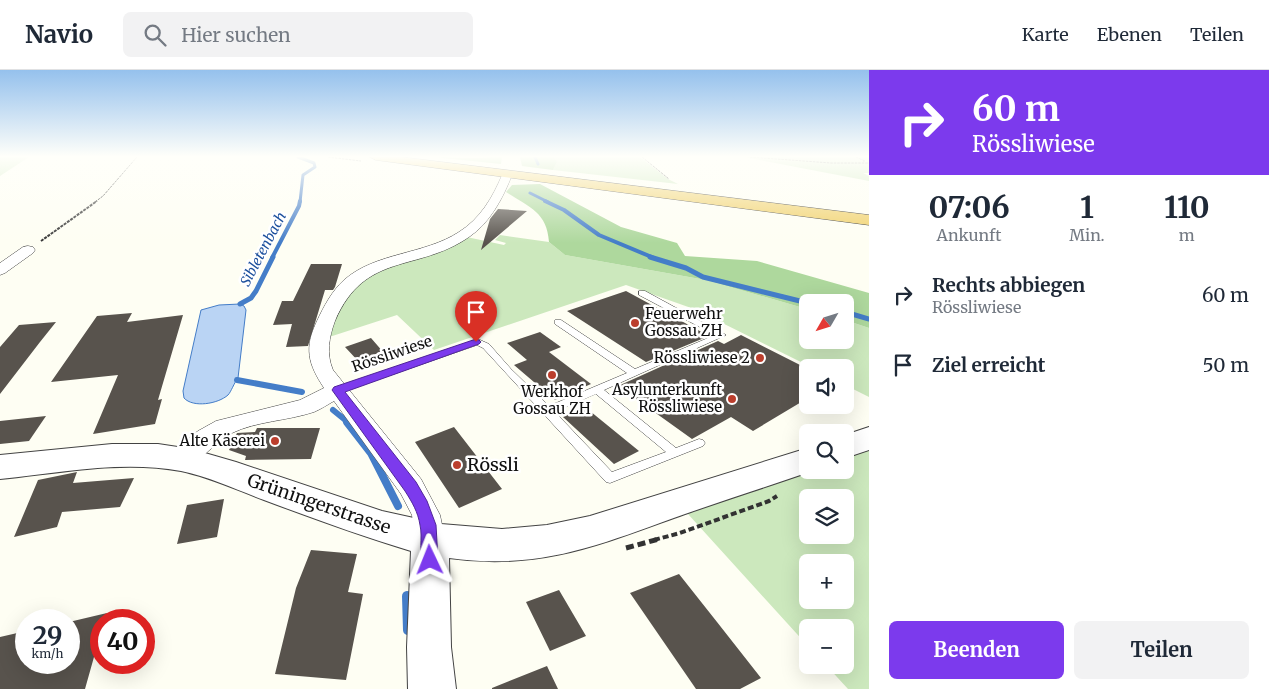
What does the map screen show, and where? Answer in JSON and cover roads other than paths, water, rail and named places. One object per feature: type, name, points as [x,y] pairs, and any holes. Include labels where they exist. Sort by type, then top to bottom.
[{"type":"highway","points":[[614,186],[869,220]]},
{"type":"highway","points":[[630,186],[869,216]]},
{"type":"street","points":[[432,689],[429,647],[430,539],[426,516],[413,491],[323,371],[318,351],[328,314],[344,288],[357,277],[378,266],[444,244],[468,232],[478,223],[502,186]]},
{"type":"street","points":[[0,270],[28,250]]},
{"type":"street","points":[[180,459],[207,437],[224,427],[243,420],[306,406],[338,390]]},
{"type":"street","points":[[854,444],[869,438]]},
{"type":"street","name":"Grüningerstrasse","points":[[0,467],[115,456],[159,456],[180,459],[212,467],[378,527],[430,539],[476,545],[502,546],[529,544],[567,537],[799,463]]},
{"type":"lane","points":[[548,411],[722,335],[642,293]]},
{"type":"lane","points":[[558,322],[634,373]]},
{"type":"lane","name":"Rössliwiese","points":[[338,390],[478,342],[486,346],[610,478],[675,453]]},
{"type":"lane","points":[[597,390],[675,453],[699,444]]},
{"type":"water","points":[[240,304],[246,310],[238,378],[228,395],[218,401],[199,404],[188,401],[184,398],[183,391],[201,310],[219,305]]},
{"type":"waterway","name":"Sibletenbach","points":[[300,202],[302,186]]},
{"type":"waterway","points":[[530,193],[548,202]]},
{"type":"waterway","name":"Sibletenbach","points":[[272,258],[300,201]]},
{"type":"waterway","points":[[545,201],[564,210],[599,235],[654,258]]},
{"type":"waterway","name":"Sibletenbach","points":[[240,304],[251,298],[256,291],[273,257]]},
{"type":"waterway","points":[[650,257],[686,268],[703,277],[799,301]]},
{"type":"waterway","points":[[854,315],[869,319]]},
{"type":"waterway","points":[[237,380],[302,392]]},
{"type":"waterway","points":[[333,410],[349,423]]},
{"type":"waterway","points":[[347,422],[371,453],[398,506]]},
{"type":"waterway","points":[[407,596],[408,630]]},
{"type":"place","name":"Feuerwehr Gossau ZH","points":[[635,323]]},
{"type":"place","name":"Rössliwiese 2","points":[[760,358]]},
{"type":"place","name":"Werkhof Gossau ZH","points":[[552,375]]},
{"type":"place","name":"Asylunterkunft Rössliwiese","points":[[732,399]]},
{"type":"place","name":"Alte Käserei","points":[[275,441]]},
{"type":"place","name":"Rössli","points":[[457,465]]}]
